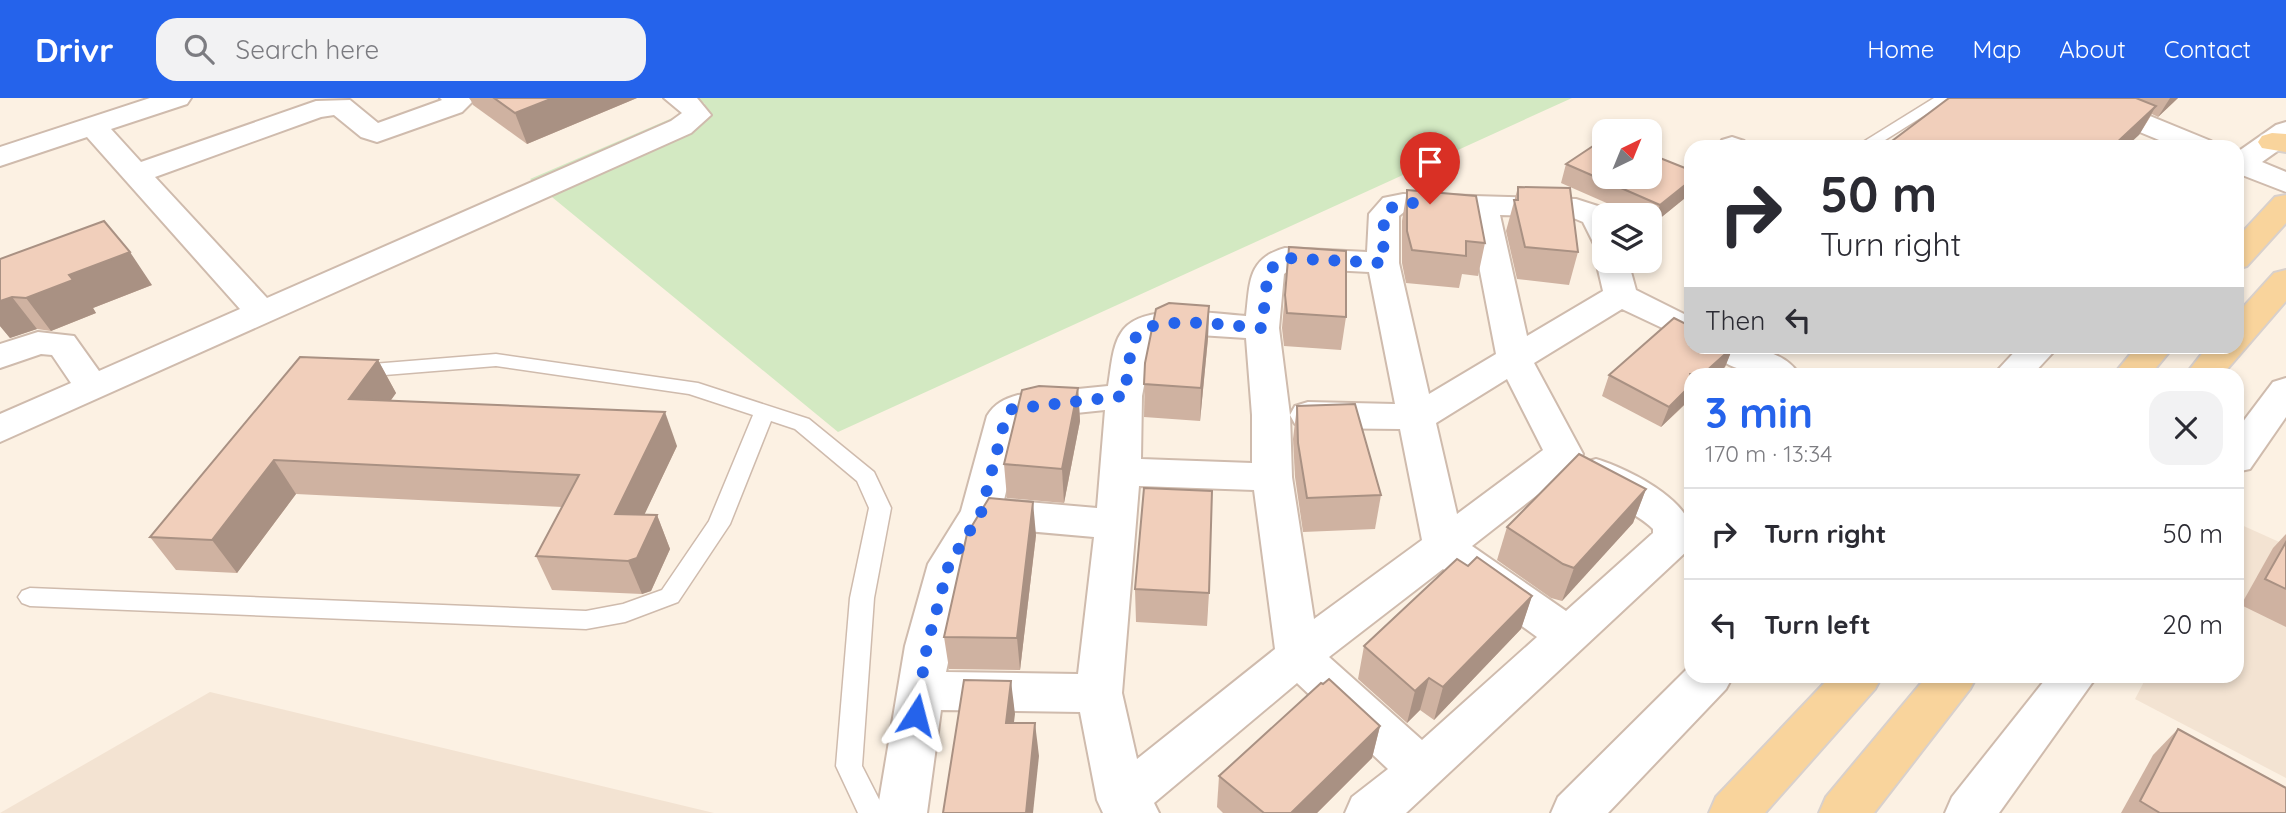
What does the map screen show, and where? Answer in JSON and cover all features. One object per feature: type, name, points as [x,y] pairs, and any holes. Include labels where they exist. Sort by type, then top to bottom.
[{"type":"main road","points":[[2244,250],[2286,204]]},
{"type":"main road","points":[[2244,328],[2286,280]]},
{"type":"main road","points":[[2137,368],[2150,354]]},
{"type":"main road","points":[[2209,368],[2221,354]]},
{"type":"main road","points":[[1734,813],[1853,683]]},
{"type":"main road","points":[[1844,813],[1948,683]]},
{"type":"street","points":[[0,157],[177,98]]},
{"type":"street","points":[[134,173],[316,109],[340,106],[370,131],[377,133],[452,106],[458,102],[454,98]]},
{"type":"street","points":[[0,429],[681,127],[697,115],[694,107],[678,98]]},
{"type":"street","points":[[2082,98],[2184,140]]},
{"type":"street","points":[[92,127],[262,313]]},
{"type":"street","points":[[2244,161],[2281,139]]},
{"type":"street","points":[[2244,167],[2286,183]]},
{"type":"street","points":[[1568,635],[1444,548],[1418,416],[1383,263],[1384,214],[1394,205],[1576,208],[1592,215]]},
{"type":"street","points":[[1370,813],[1422,770],[1673,539],[1675,532],[1672,522],[1660,510],[1564,454],[1515,360],[1483,206]]},
{"type":"street","points":[[1383,263],[1285,258],[1268,271],[1262,328],[1271,415],[1272,477],[1298,656],[1422,770]]},
{"type":"street","points":[[1615,273],[1621,295],[1684,327]]},
{"type":"street","points":[[1271,415],[1418,416],[1621,295]]},
{"type":"street","points":[[1262,328],[1167,322],[1146,328],[1136,336],[1124,396],[1121,472],[1099,693],[1128,806],[1298,656],[1444,548],[1564,454]]},
{"type":"street","points":[[0,357],[38,343],[62,344],[93,388]]},
{"type":"street","points":[[1740,354],[1769,368]]},
{"type":"street","points":[[2018,368],[2033,354]]},
{"type":"street","points":[[2244,448],[2286,390]]},
{"type":"street","points":[[902,813],[927,646],[949,564],[981,513],[1006,416],[1012,409],[1124,396]]},
{"type":"street","points":[[1121,472],[1272,477]]},
{"type":"street","points":[[981,513],[1115,524]]},
{"type":"street","points":[[1576,813],[1703,683]]},
{"type":"street","points":[[1970,813],[2069,683]]},
{"type":"street","points":[[920,691],[1099,693]]},
{"type":"lane","points":[[1875,140],[1945,98]]},
{"type":"lane","points":[[360,371],[496,360],[691,388],[802,424],[866,477],[880,508],[862,598],[849,766],[872,813]]},
{"type":"lane","points":[[30,597],[586,620],[625,613],[670,596],[677,586],[719,524],[764,412]]},
{"type":"shaded area","points":[[2244,526],[2286,545],[2286,778],[2135,699],[2143,683],[2244,683]]},
{"type":"shaded area","points":[[210,692],[714,813],[0,813]]},
{"type":"green space","points":[[696,98],[1572,98],[838,432],[530,179],[705,104]]},
{"type":"building","points":[[494,98],[553,98],[515,113]]},
{"type":"building","points":[[1949,98],[2136,98],[2156,106],[2120,140],[1893,140]]},
{"type":"building","points":[[1592,147],[1592,175],[1566,164]]},
{"type":"building","points":[[1662,159],[1684,168],[1684,186],[1662,203],[1623,189],[1662,189]]},
{"type":"building","points":[[1518,187],[1570,188],[1578,252],[1525,247],[1514,200],[1518,200]]},
{"type":"building","points":[[1407,190],[1476,196],[1485,243],[1466,241],[1466,256],[1412,250],[1407,231]]},
{"type":"building","points":[[104,221],[130,252],[69,275],[73,280],[26,298],[12,297],[0,301],[0,259]]},
{"type":"building","points":[[1289,247],[1346,251],[1346,317],[1287,313],[1285,295]]},
{"type":"building","points":[[1169,303],[1209,306],[1201,388],[1144,384],[1145,363],[1156,309]]},
{"type":"building","points":[[1674,318],[1684,323],[1684,354],[1725,354],[1710,368],[1684,368],[1684,392],[1669,407],[1609,375]]},
{"type":"building","points":[[300,357],[378,360],[349,399],[665,412],[615,514],[657,515],[637,558],[628,561],[536,556],[579,475],[274,460],[212,540],[150,537]]},
{"type":"building","points":[[1039,386],[1078,388],[1062,469],[1004,464],[1022,390]]},
{"type":"building","points":[[1355,404],[1381,495],[1307,498],[1298,443],[1297,406]]},
{"type":"building","points":[[1579,454],[1646,489],[1574,568],[1563,564],[1507,527]]},
{"type":"building","points":[[1144,488],[1212,491],[1209,593],[1135,589]]},
{"type":"building","points":[[989,498],[1033,502],[1017,638],[944,637],[967,534]]},
{"type":"building","points":[[2286,542],[2286,589],[2265,579]]},
{"type":"building","points":[[1477,557],[1532,596],[1443,687],[1429,678],[1415,691],[1364,646],[1457,559],[1468,566]]},
{"type":"building","points":[[1329,679],[1380,726],[1291,813],[1264,813],[1219,776],[1321,683]]},
{"type":"building","points":[[964,680],[1011,681],[1006,723],[1035,723],[1026,813],[943,813]]},
{"type":"building","points":[[2178,729],[2286,788],[2286,813],[2160,813],[2140,801]]},
{"type":"route","points":[[916,715],[927,646],[949,564],[981,513],[1006,416],[1012,409],[1124,396],[1136,336],[1146,328],[1167,322],[1262,328],[1268,271],[1274,264],[1285,258],[1383,263],[1384,214],[1394,205],[1430,204]]}]
